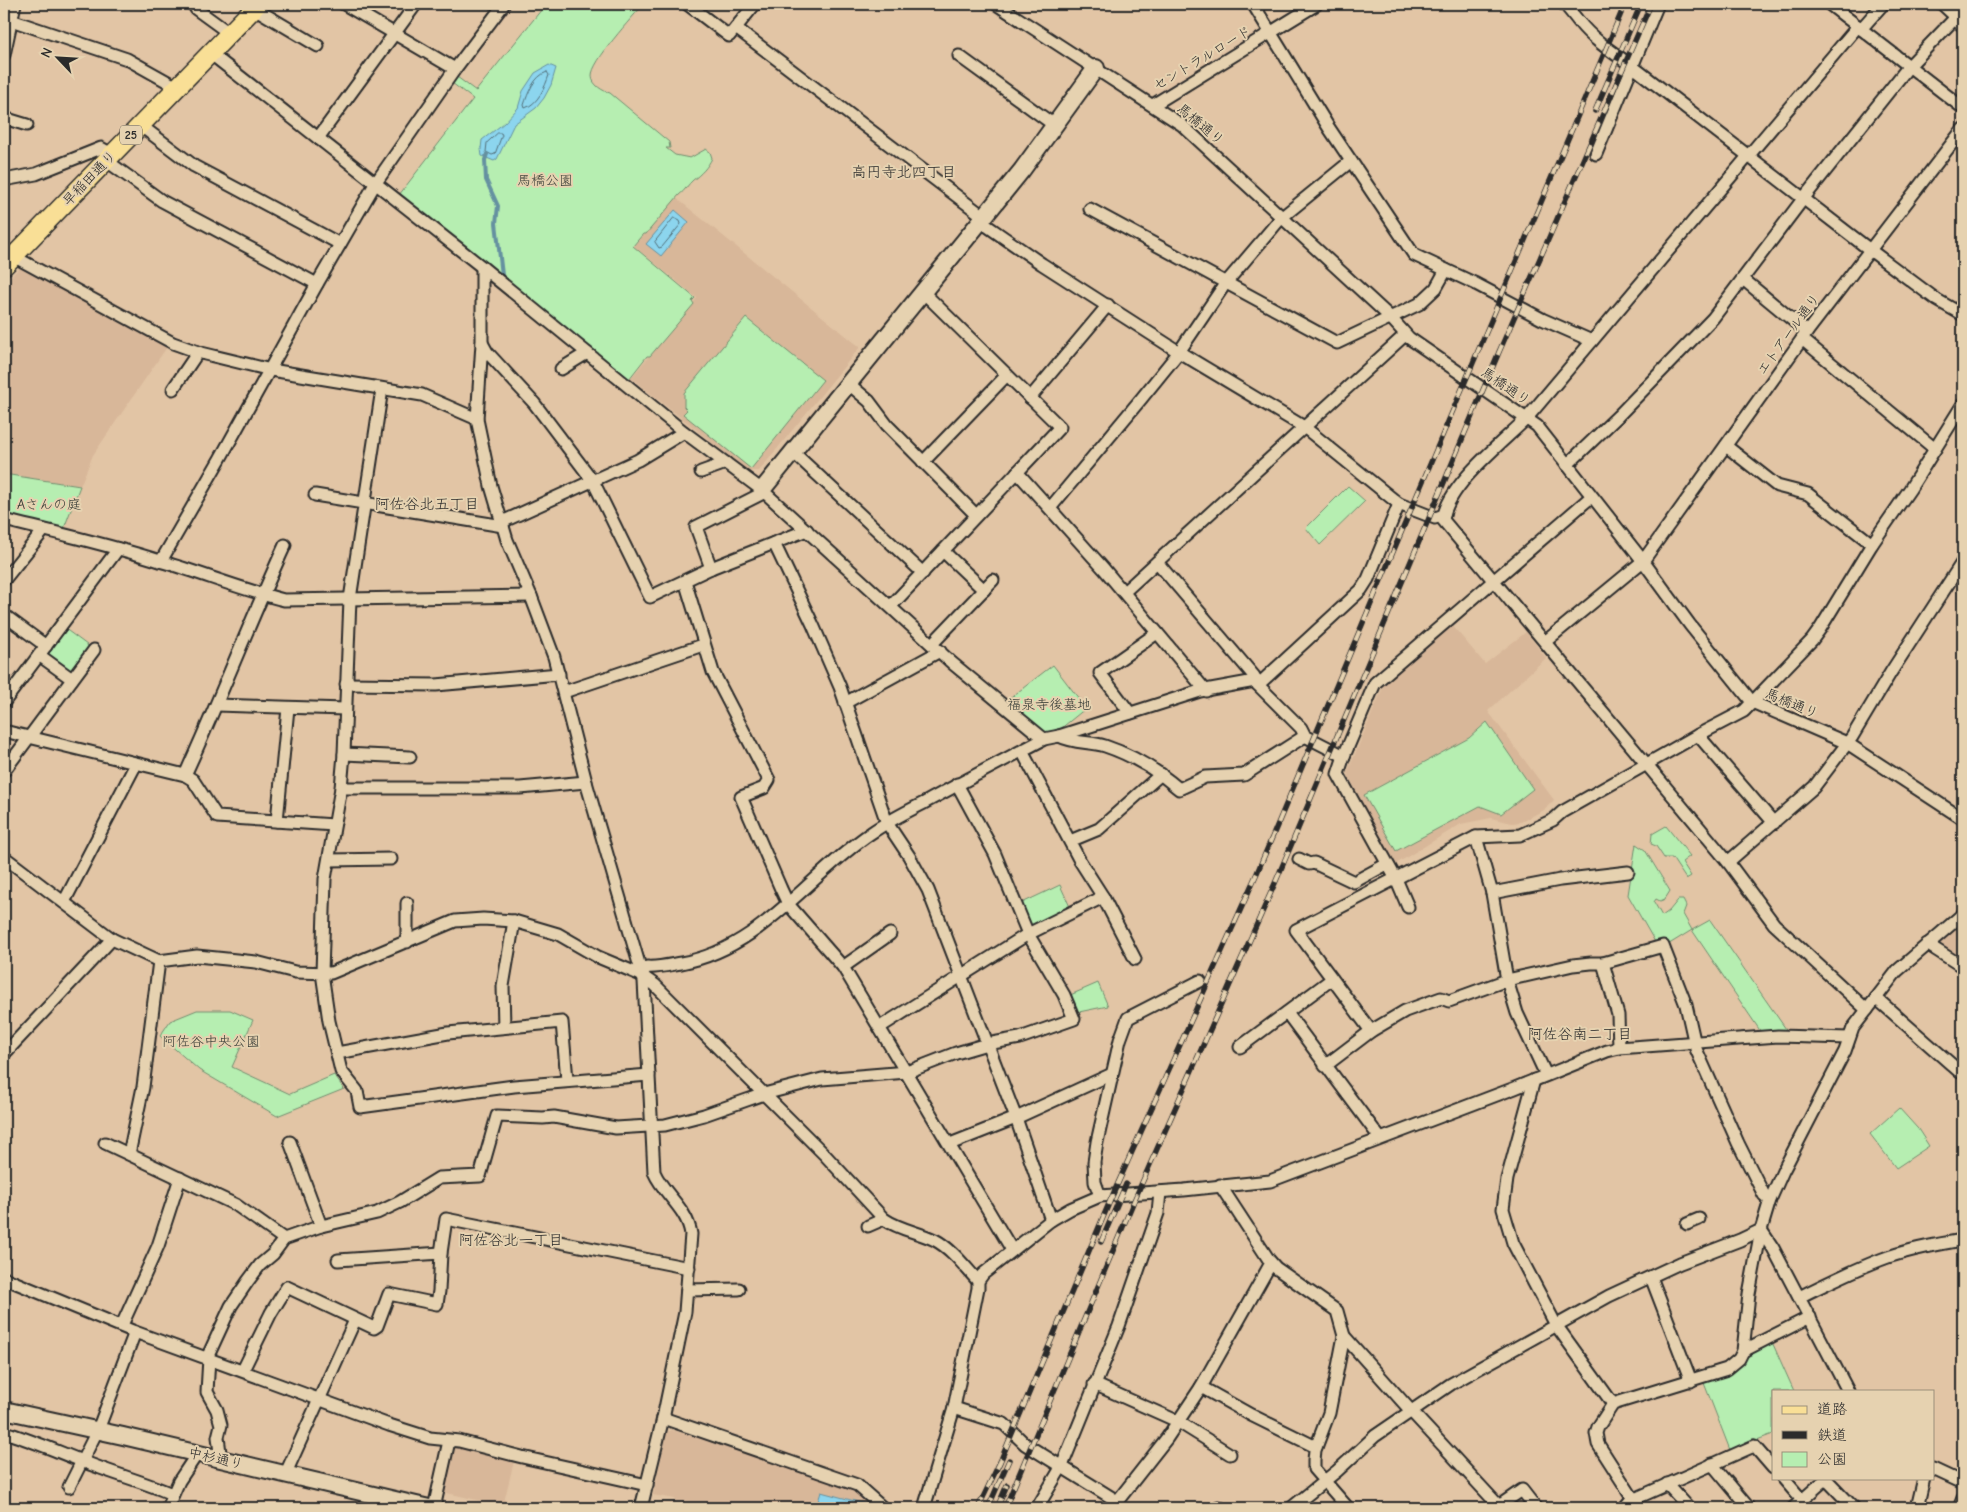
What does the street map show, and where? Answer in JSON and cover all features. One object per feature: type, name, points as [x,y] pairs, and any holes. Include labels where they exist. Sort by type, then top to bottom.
[{"type":"main road","name":"早稲田通り","points":[[9,261],[256,6]]},
{"type":"street","points":[[4,55],[15,4]]},
{"type":"street","points":[[193,4],[196,9],[229,33]]},
{"type":"street","points":[[344,4],[455,69]]},
{"type":"street","points":[[318,138],[416,4]]},
{"type":"street","points":[[161,561],[375,184],[455,69],[504,4]]},
{"type":"street","points":[[687,4],[729,36],[755,4]]},
{"type":"street","name":"馬橋通り","points":[[996,4],[1182,125],[1390,317],[1406,335],[1537,426],[1690,625],[1752,702],[1847,743],[1961,814]]},
{"type":"street","points":[[1252,4],[1351,161],[1414,255],[1542,319],[1592,341]]},
{"type":"street","name":"セントラルロード","points":[[1154,105],[1317,4]]},
{"type":"street","points":[[1564,4],[1575,14],[1578,22],[1602,45],[1632,66],[1870,250],[1937,300],[1963,315]]},
{"type":"street","points":[[1596,154],[1658,4]]},
{"type":"street","points":[[1829,4],[1963,108]]},
{"type":"street","points":[[1866,1010],[1774,924],[1728,862],[1443,520],[1445,508],[1453,493],[1527,418],[1748,156],[1859,28],[1883,4]]},
{"type":"street","points":[[1567,465],[1712,318],[1803,199],[1909,66],[1961,17],[1942,4]]},
{"type":"street","points":[[256,6],[318,46]]},
{"type":"street","points":[[11,20],[127,59],[177,87]]},
{"type":"street","points":[[736,28],[981,219],[1042,264],[1179,352],[1304,427],[1399,504],[1435,518],[1444,515]]},
{"type":"street","points":[[210,53],[482,267],[684,432],[763,491],[936,648],[1044,739]]},
{"type":"street","points":[[959,56],[1054,125]]},
{"type":"street","points":[[711,568],[696,527],[763,491],[1022,170],[1096,68]]},
{"type":"street","points":[[4,118],[26,125]]},
{"type":"street","points":[[140,125],[194,166],[340,244]]},
{"type":"street","name":"エトアール通り","points":[[1546,642],[1642,561],[1805,335],[1963,129]]},
{"type":"street","points":[[4,180],[36,174],[101,148],[109,157],[162,201],[317,284]]},
{"type":"street","points":[[1051,507],[1179,352],[1225,284],[1281,218],[1351,161]]},
{"type":"street","points":[[1090,208],[1225,284],[1337,343],[1419,304],[1436,288],[1446,270]]},
{"type":"street","points":[[9,261],[173,343],[198,352],[271,370],[422,396],[477,419]]},
{"type":"street","points":[[482,267],[482,343],[477,419],[491,486],[507,540],[546,633],[559,674],[586,782],[644,981],[654,1172],[664,1191],[679,1206],[690,1224],[692,1234],[685,1312],[663,1418],[641,1508]]},
{"type":"street","points":[[1743,279],[1935,448]]},
{"type":"street","points":[[891,606],[1060,427],[922,292]]},
{"type":"street","points":[[1030,398],[1108,305]]},
{"type":"street","points":[[1124,592],[1406,335]]},
{"type":"street","points":[[482,343],[534,403],[593,481],[650,597],[711,568],[807,530]]},
{"type":"street","points":[[173,389],[198,352]]},
{"type":"street","points":[[561,369],[587,353]]},
{"type":"street","points":[[923,462],[1007,375]]},
{"type":"street","points":[[849,384],[868,401],[887,425],[976,515]]},
{"type":"street","points":[[382,390],[350,599],[344,754],[341,788],[326,879],[322,973],[329,1021],[341,1071],[357,1091],[360,1107],[567,1080],[649,1075]]},
{"type":"street","points":[[1371,1031],[1296,930],[1476,837],[1512,836],[1528,833],[1646,764],[1744,712],[1812,640],[1963,404]]},
{"type":"street","points":[[315,495],[502,524],[638,460],[684,432]]},
{"type":"street","points":[[1726,446],[1777,486],[1808,494],[1872,544]]},
{"type":"street","points":[[793,452],[923,573]]},
{"type":"street","points":[[701,472],[726,464]]},
{"type":"street","points":[[1017,472],[1051,507],[1206,691]]},
{"type":"street","points":[[1408,908],[1396,879],[1338,774],[1375,683],[1591,497]]},
{"type":"street","points":[[641,975],[647,967],[656,968],[691,962],[712,955],[744,940],[788,904],[848,850],[887,823],[1044,739],[1206,691],[1256,683],[1361,590],[1368,579],[1399,504]]},
{"type":"street","points":[[4,520],[161,561],[262,595],[292,600],[531,596]]},
{"type":"street","points":[[4,580],[44,530]]},
{"type":"street","points":[[774,543],[813,625],[845,703],[887,823],[909,856],[928,890],[1016,1118],[1051,1220]]},
{"type":"street","points":[[185,775],[285,545]]},
{"type":"street","points":[[4,702],[118,549]]},
{"type":"street","points":[[943,551],[984,590]]},
{"type":"street","points":[[1728,862],[1814,787],[1847,743],[1963,561]]},
{"type":"street","points":[[1157,562],[1254,676],[1256,683],[1301,728],[1304,736],[1344,756]]},
{"type":"street","points":[[845,703],[936,648],[993,580]]},
{"type":"street","points":[[684,581],[713,672],[768,780],[764,788],[741,797],[788,904],[843,967],[1012,1250]]},
{"type":"street","points":[[4,615],[72,679]]},
{"type":"street","points":[[1130,713],[1100,673],[1157,633]]},
{"type":"street","points":[[564,692],[703,645]]},
{"type":"street","points":[[4,771],[94,650]]},
{"type":"street","points":[[346,684],[436,685],[559,674]]},
{"type":"street","points":[[217,705],[345,710]]},
{"type":"street","points":[[277,821],[288,708]]},
{"type":"street","points":[[4,731],[185,775],[193,780],[217,818],[334,824]]},
{"type":"street","points":[[1698,735],[1774,823]]},
{"type":"street","points":[[1059,736],[1080,743],[1103,745],[1144,763],[1179,789],[1204,777],[1244,774],[1304,736]]},
{"type":"street","points":[[1022,750],[1135,959]]},
{"type":"street","points":[[344,754],[410,757]]},
{"type":"street","points":[[64,902],[136,764]]},
{"type":"street","points":[[1070,841],[1099,829],[1161,774]]},
{"type":"street","points":[[341,788],[520,788],[586,782]]},
{"type":"street","points":[[221,1460],[218,1437],[221,1424],[207,1392],[208,1358],[231,1306],[248,1281],[284,1239],[321,1226],[378,1214],[439,1178],[480,1176],[497,1116],[554,1117],[616,1128],[653,1126],[704,1115],[764,1094],[822,1079],[906,1072],[956,1053],[987,1044],[1020,1038],[1074,1018],[1064,996],[1028,934],[995,854],[957,784]]},
{"type":"street","points":[[1476,837],[1492,893],[1507,980],[1517,1013],[1546,1075]]},
{"type":"street","points":[[4,857],[112,939],[158,960],[197,956],[256,962],[295,972],[331,973],[455,921],[483,919],[514,921],[558,934],[598,957],[641,975],[655,985],[824,1154],[884,1219],[893,1225],[935,1240],[944,1246],[978,1281]]},
{"type":"street","points":[[328,860],[392,859]]},
{"type":"street","points":[[1299,859],[1309,864],[1314,863],[1354,882],[1388,864]]},
{"type":"street","points":[[1492,893],[1560,880],[1628,872]]},
{"type":"street","points":[[880,1027],[1028,934],[1103,897]]},
{"type":"street","points":[[407,903],[407,942]]},
{"type":"street","points":[[1634,1500],[1598,1444],[1596,1433],[1598,1427],[1613,1404],[1727,1369],[1739,1359],[1743,1351],[1749,1294],[1761,1230],[1770,1200],[1845,1051],[1853,1028],[1897,971],[1963,914]]},
{"type":"street","points":[[504,1027],[503,986],[514,921]]},
{"type":"street","points":[[843,967],[890,934]]},
{"type":"street","points":[[4,1052],[112,939]]},
{"type":"street","points":[[1927,944],[1963,967]]},
{"type":"street","points":[[1325,1066],[1371,1031],[1405,1011],[1441,998],[1449,1001],[1507,980],[1573,965],[1603,964],[1663,946],[1686,1005],[1696,1049],[1738,1143],[1764,1194],[1770,1200]]},
{"type":"street","points":[[129,1154],[143,1087],[158,960]]},
{"type":"street","points":[[1603,964],[1618,1015],[1619,1048]]},
{"type":"street","points":[[1240,1047],[1332,979]]},
{"type":"street","points":[[1100,1196],[1095,1182],[1094,1162],[1097,1142],[1120,1040],[1128,1018],[1200,981]]},
{"type":"street","points":[[1876,998],[1960,1072],[1963,1068]]},
{"type":"street","points":[[1287,1014],[1380,1138]]},
{"type":"street","points":[[337,1053],[448,1033],[562,1022],[567,1080]]},
{"type":"street","points":[[924,1508],[954,1408],[978,1281],[983,1274],[1012,1250],[1051,1220],[1070,1209],[1100,1196],[1270,1181],[1619,1048],[1778,1036],[1849,1038]]},
{"type":"street","points":[[950,1144],[1016,1118],[1112,1074]]},
{"type":"street","points":[[1534,1080],[1507,1179],[1503,1209],[1513,1243],[1556,1325],[1613,1404]]},
{"type":"street","points":[[290,1142],[321,1226]]},
{"type":"street","points":[[105,1143],[236,1205],[284,1239]]},
{"type":"street","points":[[122,1326],[158,1246],[180,1178]]},
{"type":"street","points":[[1220,1185],[1271,1263],[1337,1311],[1344,1336],[1497,1507],[1522,1490],[1536,1508]]},
{"type":"street","points":[[1037,1508],[1062,1466],[1118,1326],[1158,1212],[1160,1192]]},
{"type":"street","points":[[243,1370],[271,1313],[287,1286],[369,1327],[377,1326],[389,1294],[437,1304],[446,1219],[689,1268]]},
{"type":"street","points":[[868,1226],[884,1219]]},
{"type":"street","points":[[1687,1224],[1699,1219]]},
{"type":"street","points":[[1291,1508],[1375,1436],[1451,1384],[1609,1296],[1680,1263],[1761,1230]]},
{"type":"street","points":[[1761,1230],[1799,1296],[1847,1390]]},
{"type":"street","points":[[1799,1296],[1888,1257],[1922,1247],[1963,1240]]},
{"type":"street","points":[[338,1260],[441,1253]]},
{"type":"street","points":[[954,1408],[1004,1424],[1025,1444],[1062,1466],[1115,1505],[1166,1438],[1201,1387],[1271,1263]]},
{"type":"street","points":[[4,1278],[135,1332],[405,1430],[647,1485]]},
{"type":"street","points":[[1651,1278],[1691,1381]]},
{"type":"street","points":[[688,1290],[739,1289]]},
{"type":"street","points":[[1743,1351],[1810,1317]]},
{"type":"street","points":[[285,1475],[355,1320]]},
{"type":"street","points":[[69,1487],[97,1430],[135,1332]]},
{"type":"street","points":[[1344,1336],[1329,1413],[1316,1447],[1314,1469],[1348,1508]]},
{"type":"street","points":[[1094,1384],[1177,1421],[1230,1454]]},
{"type":"street","points":[[1201,1387],[1251,1415],[1316,1447]]},
{"type":"street","name":"中杉通り","points":[[4,1410],[429,1508]]},
{"type":"street","points":[[663,1418],[857,1485],[883,1508]]},
{"type":"street","points":[[4,1432],[140,1480],[172,1494]]},
{"type":"street","points":[[434,1508],[449,1441]]},
{"type":"street","points":[[1624,1508],[1630,1501],[1754,1446],[1772,1467]]},
{"type":"street","points":[[167,1508],[172,1494],[197,1454]]},
{"type":"street","points":[[1712,1464],[1749,1508]]},
{"type":"street","points":[[1934,1469],[1963,1483]]},
{"type":"street","points":[[1785,1480],[1802,1500]]},
{"type":"street","points":[[1793,1508],[1826,1480]]},
{"type":"street","points":[[1828,1480],[1854,1508]]},
{"type":"street","points":[[1917,1508],[1924,1480]]},
{"type":"street","points":[[1667,1484],[1689,1508]]},
{"type":"street","points":[[1959,1508],[1963,1498]]},
{"type":"shaded area","points":[[675,197],[860,347],[759,471],[748,471],[631,378],[697,298],[634,246]]},
{"type":"shaded area","points":[[22,266],[167,347],[93,455],[80,486],[4,474],[4,282]]},
{"type":"shaded area","points":[[1451,624],[1485,664],[1526,632],[1546,658],[1488,711],[1554,800],[1544,810],[1521,822],[1512,823],[1491,818],[1461,824],[1394,865],[1347,773],[1384,685]]},
{"type":"shaded area","points":[[1963,922],[1963,963],[1936,945]]},
{"type":"shaded area","points":[[672,1430],[854,1487],[872,1508],[673,1508],[675,1499],[653,1495],[667,1432]]},
{"type":"shaded area","points":[[457,1446],[514,1461],[503,1506],[443,1492],[452,1450]]},
{"type":"green space","name":"馬橋公園","points":[[546,4],[644,4],[605,50],[593,69],[592,79],[598,87],[610,93],[669,142],[670,148],[666,148],[675,155],[690,158],[706,149],[710,152],[712,158],[704,170],[633,246],[695,298],[692,301],[694,304],[629,379],[399,195],[473,99],[452,83],[457,77],[476,91]]},
{"type":"green space","points":[[746,318],[823,380],[751,469],[683,414],[687,410],[684,407],[684,393]]},
{"type":"green space","name":"Aさんの庭","points":[[4,474],[80,486],[63,531],[4,516]]},
{"type":"green space","points":[[1348,486],[1365,501],[1320,545],[1306,528]]},
{"type":"green space","points":[[64,628],[91,648],[71,675],[44,655]]},
{"type":"green space","name":"福泉寺後墓地","points":[[1053,665],[1086,708],[1059,730],[1041,733],[1005,702]]},
{"type":"green space","points":[[1487,722],[1533,789],[1501,814],[1480,806],[1396,851],[1364,795],[1469,738]]},
{"type":"green space","points":[[1666,826],[1690,856],[1682,862],[1691,876],[1686,879],[1672,858],[1664,858],[1656,846],[1651,844],[1652,834]]},
{"type":"green space","points":[[1636,844],[1645,850],[1670,891],[1665,899],[1660,901],[1656,899],[1654,902],[1662,916],[1678,900],[1683,900],[1686,906],[1683,914],[1692,930],[1666,946],[1655,942],[1628,895]]},
{"type":"green space","points":[[1060,885],[1071,909],[1031,927],[1020,904]]},
{"type":"green space","points":[[1710,920],[1788,1032],[1761,1032],[1692,930]]},
{"type":"green space","points":[[1098,983],[1108,1006],[1074,1013],[1068,996]]},
{"type":"green space","name":"阿佐谷中央公園","points":[[197,1010],[230,1010],[253,1020],[232,1067],[290,1094],[334,1075],[344,1089],[277,1116],[199,1070],[160,1036],[170,1021]]},
{"type":"green space","points":[[1899,1108],[1918,1129],[1929,1146],[1896,1168],[1870,1134]]},
{"type":"green space","points":[[1772,1342],[1794,1390],[1772,1390],[1772,1434],[1730,1450],[1704,1383],[1729,1373],[1746,1353]]},
{"type":"water","points":[[549,65],[556,68],[551,85],[544,98],[536,108],[514,124],[497,159],[494,161],[482,156],[482,140],[504,123],[518,108],[523,91],[535,73]]},
{"type":"water","points":[[675,210],[689,222],[661,256],[646,244]]},
{"type":"water","points":[[821,1492],[866,1504],[865,1508],[816,1508]]},
{"type":"waterway","points":[[487,154],[485,160],[486,180],[498,206],[496,223],[502,275]]},
{"type":"railway","points":[[978,1508],[1000,1462],[1110,1201],[1257,873],[1625,4]]},
{"type":"railway","points":[[1595,111],[1641,4]]},
{"type":"railway","points":[[1005,1508],[1133,1203],[1276,881],[1499,352],[1651,4]]},
{"type":"railway","points":[[1101,1242],[1126,1184]]},
{"type":"railway","points":[[988,1508],[1009,1460]]},
{"type":"railway","points":[[997,1508],[1007,1485]]},
{"type":"district","name":"高円寺北四丁目","points":[[904,172]]},
{"type":"district","name":"阿佐谷北五丁目","points":[[427,504]]},
{"type":"district","name":"阿佐谷南二丁目","points":[[1580,1034]]},
{"type":"district","name":"阿佐谷北一丁目","points":[[511,1240]]}]
